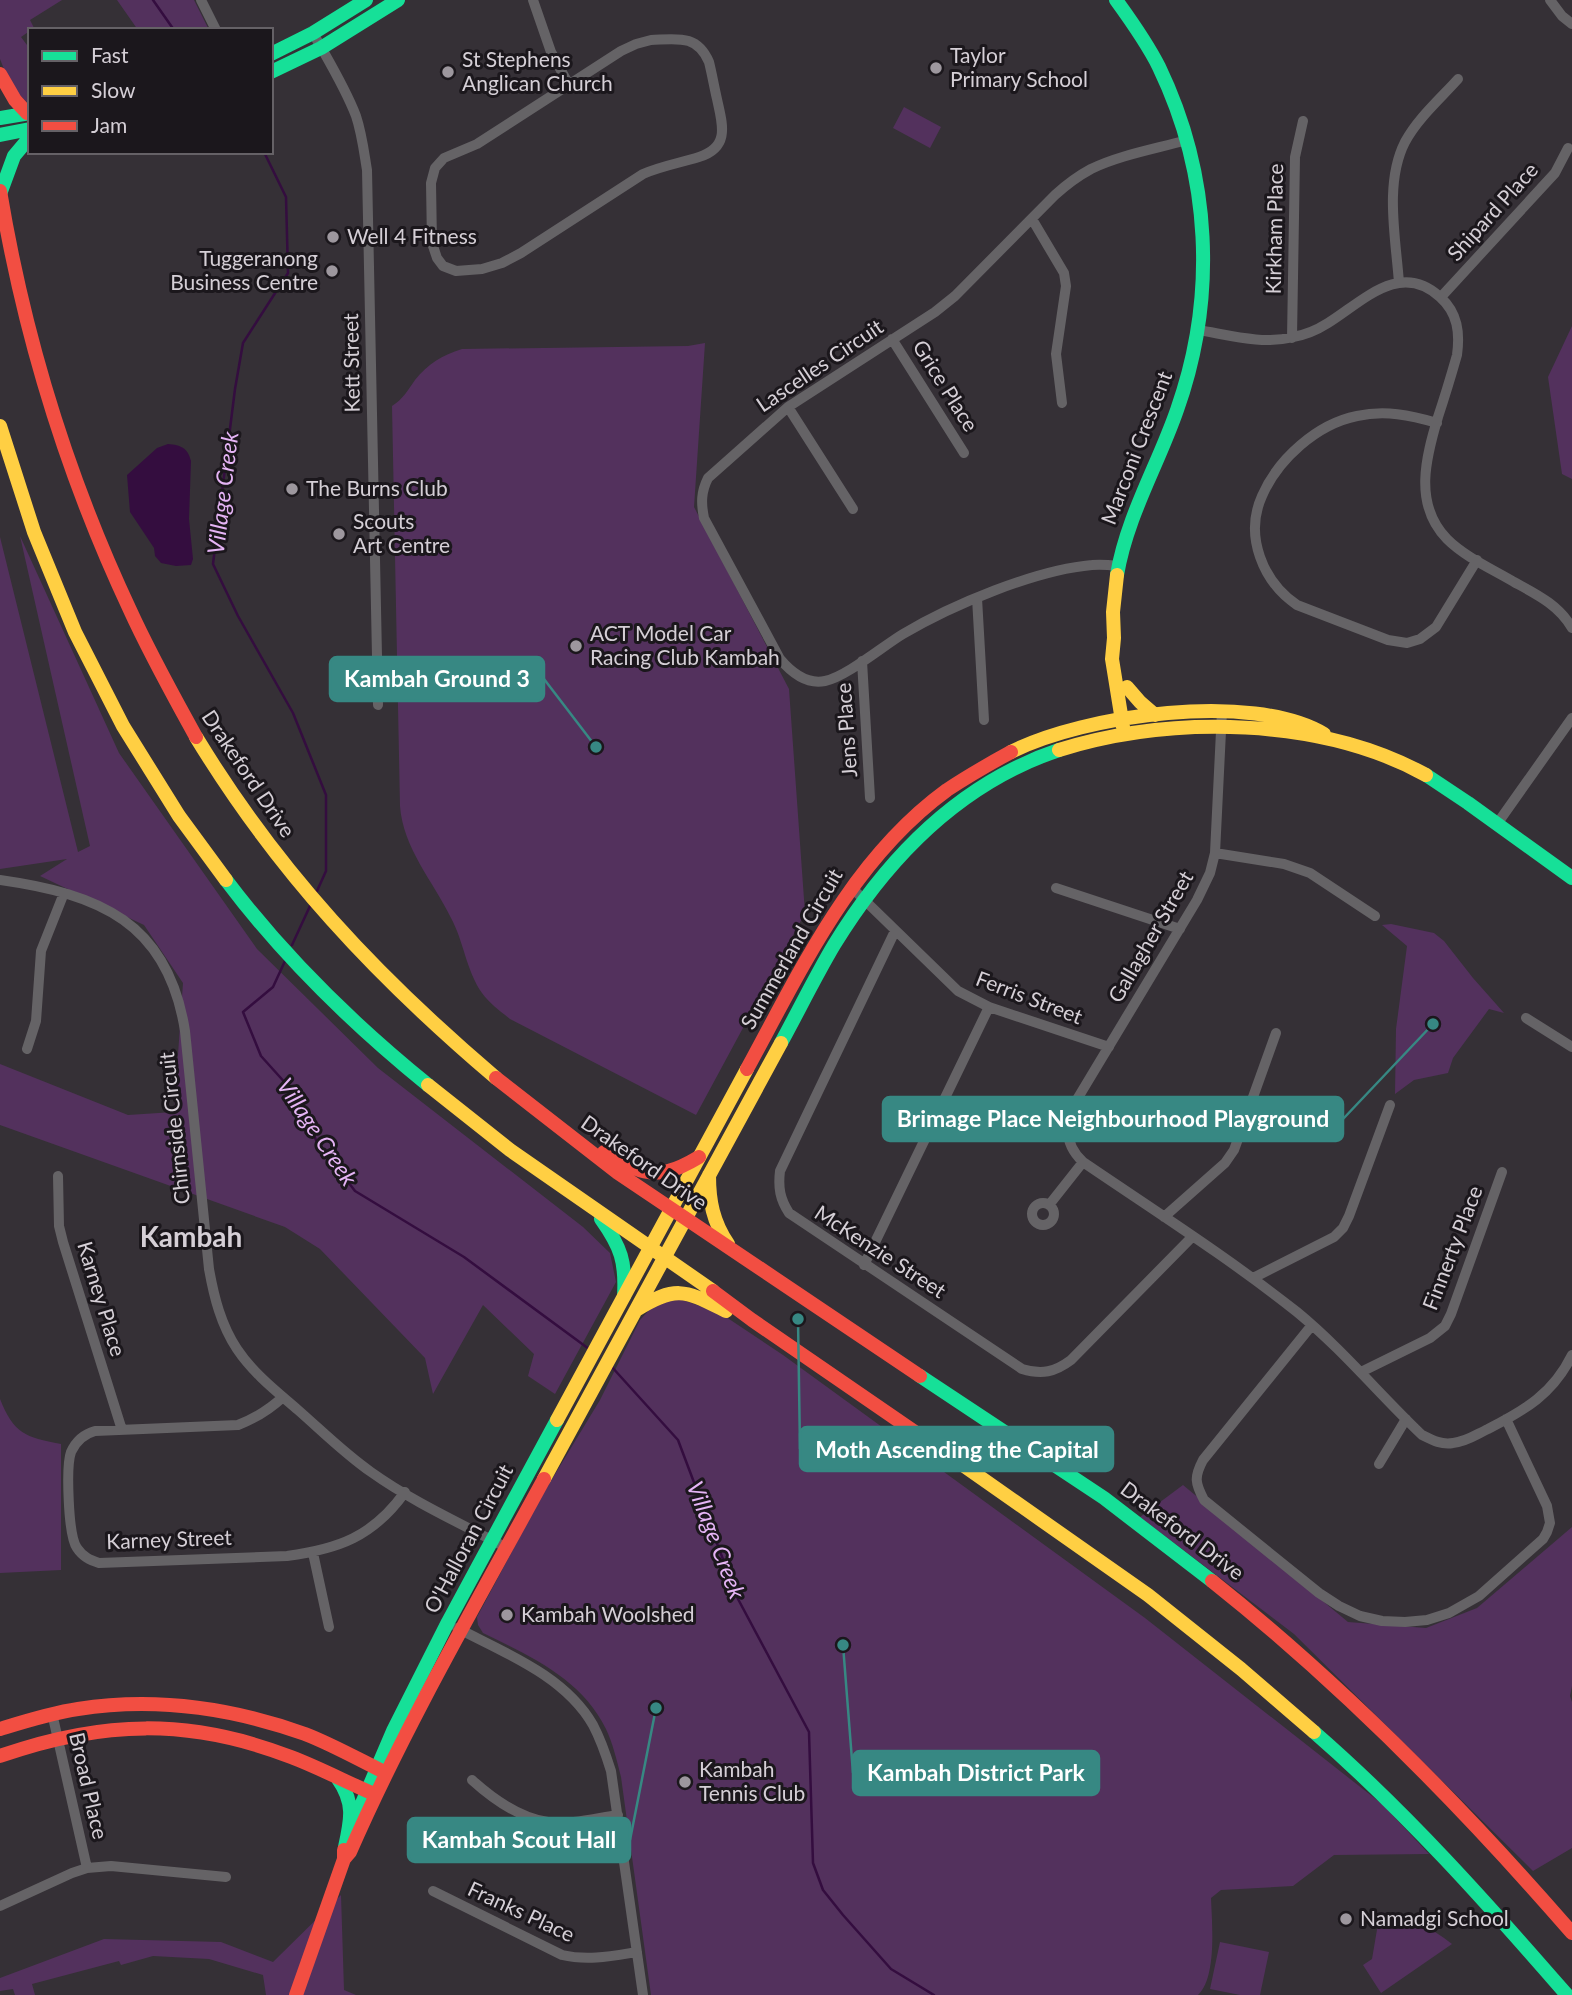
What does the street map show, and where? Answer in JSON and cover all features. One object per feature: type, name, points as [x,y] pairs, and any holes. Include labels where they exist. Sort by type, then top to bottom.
[{"type":"main road","points":[[273,53],[313,33],[366,0]]},
{"type":"main road","points":[[273,71],[321,48],[398,0]]},
{"type":"main road","name":"Marconi Crescent","points":[[1116,0],[1133,23],[1160,70],[1186,140],[1197,185],[1203,229],[1203,294],[1187,382],[1130,525],[1118,566],[1112,659],[1122,687],[1130,735]]},
{"type":"main road","points":[[0,74],[14,97],[28,112]]},
{"type":"main road","points":[[0,117],[28,113]]},
{"type":"main road","points":[[0,135],[28,129]]},
{"type":"main road","points":[[0,192],[20,145],[28,139]]},
{"type":"main road","name":"Drakeford Drive","points":[[0,192],[23,304],[41,373],[64,445],[116,582],[152,657],[219,774],[254,824],[326,915],[376,969],[431,1020],[514,1092],[581,1145],[873,1345],[1065,1471],[1121,1510],[1230,1595],[1354,1702],[1422,1768],[1522,1874],[1572,1933]]},
{"type":"main road","points":[[0,426],[38,545],[64,609],[92,671],[133,746],[214,867],[310,979],[388,1053],[532,1167],[1049,1524],[1148,1595],[1241,1669],[1339,1755],[1431,1843],[1567,1995]]},
{"type":"main road","points":[[1097,724],[1122,687],[1155,715]]},
{"type":"main road","name":"Summerland Circuit","points":[[650,1247],[824,929],[851,887],[901,829],[931,802],[961,779],[1027,744],[1061,732],[1097,724],[1171,712],[1328,736],[1384,755],[1427,775],[1458,794],[1572,878]]},
{"type":"main road","name":"Summerland Circuit","points":[[664,1257],[833,947],[863,899],[889,866],[918,836],[981,786],[1051,752],[1095,740],[1222,719]]},
{"type":"main road","points":[[581,1145],[612,1155],[650,1173],[670,1172],[699,1157]]},
{"type":"main road","points":[[709,1175],[710,1210],[720,1233],[734,1251]]},
{"type":"main road","points":[[593,1209],[615,1238],[623,1254],[626,1266],[624,1296]]},
{"type":"main road","name":"O'Halloran Circuit","points":[[381,1770],[393,1731],[447,1622],[650,1247]]},
{"type":"main road","name":"O'Halloran Circuit","points":[[298,1989],[344,1853],[350,1852],[370,1793],[381,1770],[462,1630],[664,1257]]},
{"type":"main road","points":[[636,1310],[662,1294],[683,1292],[752,1320]]},
{"type":"main road","points":[[0,1729],[52,1713],[117,1704],[156,1703],[209,1708],[261,1719],[308,1735],[381,1770]]},
{"type":"main road","points":[[254,1744],[261,1719]]},
{"type":"main road","points":[[0,1756],[95,1730],[156,1728],[205,1733],[254,1744],[284,1754],[370,1793]]},
{"type":"main road","points":[[329,1746],[363,1754],[380,1746],[393,1731]]},
{"type":"main road","points":[[338,1779],[352,1805],[344,1853]]},
{"type":"street","points":[[201,0],[215,28]]},
{"type":"street","points":[[533,0],[551,51],[569,85]]},
{"type":"street","points":[[1549,0],[1572,24]]},
{"type":"street","name":"Kett Street","points":[[313,33],[356,117],[367,170],[379,705]]},
{"type":"street","points":[[651,40],[690,40],[705,52],[709,62],[723,127],[721,140],[711,152],[701,157],[662,166],[643,174],[502,263],[482,269],[456,271],[443,266],[432,243],[431,183],[437,164],[444,158],[477,144],[569,85],[636,44],[651,40]]},
{"type":"street","points":[[1399,283],[1393,190],[1398,160],[1405,142],[1416,126],[1458,79]]},
{"type":"street","name":"Kirkham Place","points":[[1292,338],[1295,157],[1303,121]]},
{"type":"street","name":"Lascelles Circuit","points":[[1118,566],[1093,565],[1065,569],[977,598],[932,618],[838,677],[825,681],[806,680],[789,670],[780,659],[704,518],[701,500],[708,478],[788,407],[935,312],[955,296],[1072,180],[1091,169],[1186,140]]},
{"type":"street","name":"Shipard Place","points":[[1441,297],[1555,173],[1568,148]]},
{"type":"street","points":[[1032,219],[1064,273],[1066,286],[1056,354],[1062,403]]},
{"type":"street","points":[[1198,330],[1253,339],[1292,338],[1326,325],[1376,289],[1399,283],[1421,285],[1441,297],[1456,320],[1459,341],[1426,463],[1424,482],[1433,517],[1447,539],[1460,550],[1557,608],[1572,628]]},
{"type":"street","name":"Grice Place","points":[[892,339],[964,453]]},
{"type":"street","points":[[788,407],[853,509]]},
{"type":"street","points":[[1437,423],[1414,416],[1381,412],[1348,418],[1308,439],[1282,465],[1262,496],[1256,523],[1258,551],[1272,583],[1283,596],[1297,606],[1388,640],[1407,643],[1420,639],[1436,627],[1477,560]]},
{"type":"street","points":[[977,598],[984,720]]},
{"type":"street","name":"Jens Place","points":[[862,661],[870,798]]},
{"type":"street","name":"Gallagher Street","points":[[1222,719],[1215,853],[1206,883],[1073,1106],[1067,1130],[1069,1143],[1075,1154],[1253,1278],[1312,1325],[1422,1435],[1441,1443],[1468,1439],[1531,1406],[1561,1374],[1572,1355]]},
{"type":"street","points":[[1497,824],[1571,723]]},
{"type":"street","points":[[1215,853],[1301,869],[1375,916]]},
{"type":"street","name":"Chirnside Circuit","points":[[0,880],[64,892],[103,906],[130,925],[153,950],[173,982],[185,1031],[213,1293],[220,1317],[237,1348],[258,1375],[366,1468],[507,1548]]},
{"type":"street","name":"Ferris Street","points":[[851,887],[958,992],[989,1007],[1109,1047]]},
{"type":"street","points":[[1056,888],[1180,929]]},
{"type":"street","points":[[27,1049],[36,1021],[41,951],[64,892]]},
{"type":"street","name":"McKenzie Street","points":[[895,931],[780,1171],[778,1184],[782,1203],[789,1213],[1022,1369],[1035,1373],[1060,1368],[1071,1360],[1192,1237]]},
{"type":"street","points":[[864,1265],[989,1007]]},
{"type":"street","points":[[1526,1018],[1572,1047]]},
{"type":"street","points":[[1164,1217],[1225,1163],[1234,1150],[1276,1033]]},
{"type":"street","points":[[1253,1278],[1328,1240],[1343,1228],[1390,1105]]},
{"type":"street","points":[[1049,1205],[1083,1162]]},
{"type":"street","name":"Finnerty Place","points":[[1361,1373],[1430,1338],[1445,1326],[1502,1172]]},
{"type":"street","name":"Karney Place","points":[[58,1177],[59,1226],[63,1242],[122,1430]]},
{"type":"street","points":[[1312,1325],[1202,1460],[1196,1480],[1204,1500],[1319,1593],[1349,1612],[1382,1621],[1405,1622],[1427,1620],[1449,1613],[1479,1596],[1543,1539],[1550,1523],[1547,1506],[1506,1419]]},
{"type":"street","name":"Karney Street","points":[[283,1397],[268,1410],[237,1425],[90,1433],[77,1442],[68,1465],[71,1531],[77,1548],[85,1557],[99,1563],[313,1553],[339,1546],[364,1533],[386,1515],[405,1492]]},
{"type":"street","points":[[1379,1464],[1405,1419]]},
{"type":"street","points":[[313,1553],[329,1627]]},
{"type":"street","points":[[447,1622],[555,1682],[579,1705],[593,1725],[604,1747],[611,1771],[643,1995]]},
{"type":"street","name":"Broad Place","points":[[52,1713],[87,1868]]},
{"type":"street","points":[[472,1780],[494,1799],[534,1819],[565,1822],[618,1815]]},
{"type":"street","name":"Broad Place","points":[[0,1906],[87,1868],[111,1866],[226,1877]]},
{"type":"street","name":"Franks Place","points":[[433,1891],[562,1955],[593,1959],[637,1952]]},
{"type":"shaded area","points":[[0,0],[62,0],[30,20],[34,28],[28,28],[28,32],[21,37],[28,46],[28,103],[11,87],[0,59]]},
{"type":"shaded area","points":[[117,0],[194,0],[208,28],[137,28]]},
{"type":"shaded area","points":[[904,107],[941,127],[930,148],[893,128]]},
{"type":"shaded area","points":[[1572,326],[1572,479],[1562,474],[1548,377]]},
{"type":"shaded area","points":[[705,343],[694,507],[789,689],[805,913],[696,1115],[510,1019],[491,1004],[477,984],[455,927],[413,850],[402,821],[400,806],[392,406],[425,369],[442,357],[462,349],[688,346]]},
{"type":"shaded area","points":[[168,444],[183,448],[191,461],[191,565],[161,563],[130,512],[127,475],[157,448]]},
{"type":"shaded area","points":[[20,536],[119,753],[257,949],[378,1068],[583,1227],[610,1253],[616,1282],[555,1394],[528,1376],[534,1354],[483,1305],[433,1394],[425,1358],[320,1249],[285,1227],[0,1125],[0,1064],[128,1115],[174,1112],[183,983],[144,925],[40,876],[67,859],[0,869],[0,537],[78,852],[90,846]]},
{"type":"shaded area","points":[[1391,924],[1434,933],[1444,941],[1504,1013],[1489,1009],[1453,1058],[1448,1073],[1414,1080],[1395,1094],[1396,1029],[1407,946],[1382,925]]},
{"type":"shaded area","points":[[674,1297],[720,1313],[783,1355],[1145,1618],[1382,1804],[1429,1854],[1334,1855],[1293,1886],[1221,1890],[1211,1898],[1211,1963],[1204,1987],[1198,1995],[651,1995],[621,1777],[606,1729],[596,1711],[569,1683],[536,1660],[483,1633],[477,1617],[540,1499],[600,1400],[640,1320],[652,1307]]},
{"type":"shaded area","points":[[0,1399],[10,1420],[22,1432],[61,1444],[61,1570],[0,1573]]},
{"type":"shaded area","points":[[1183,1485],[1348,1622],[1426,1628],[1477,1608],[1572,1527],[1572,1848],[1533,1871],[1294,1634],[1140,1517]]},
{"type":"shaded area","points":[[341,1895],[344,1990],[356,1995],[266,1995],[263,1975],[209,1959],[153,1956],[121,1965],[119,1961],[32,1984],[35,1995],[15,1995],[13,1989],[0,1991],[0,1978],[104,1939],[221,1942],[273,1962]]},
{"type":"shaded area","points":[[1380,1912],[1418,1924],[1452,1944],[1381,1993],[1363,1965],[1372,1959]]},
{"type":"shaded area","points":[[1220,1942],[1269,1952],[1260,1995],[1240,1995],[1210,1989]]},
{"type":"waterway","name":"Village Creek","points":[[153,0],[173,28]]},
{"type":"waterway","name":"Village Creek","points":[[265,154],[286,197],[288,273],[243,343],[213,564],[238,616],[293,713],[326,795],[326,871],[317,891]]},
{"type":"waterway","name":"Village Creek","points":[[292,945],[310,906]]},
{"type":"waterway","name":"Village Creek","points":[[285,961],[273,987],[243,1012],[261,1056],[297,1096],[316,1140],[355,1191],[464,1257],[589,1349]]},
{"type":"waterway","name":"Village Creek","points":[[611,1366],[678,1440],[738,1599],[809,1732],[813,1863],[823,1890],[891,1969],[934,1995]]},
{"type":"traffic: fast","points":[[273,53],[313,33],[366,0]]},
{"type":"traffic: fast","points":[[273,71],[321,48],[398,0]]},
{"type":"traffic: fast","points":[[1116,0],[1159,67],[1176,108],[1198,193],[1203,280],[1190,367],[1177,410],[1128,532],[1117,575]]},
{"type":"traffic: fast","points":[[0,118],[28,113]]},
{"type":"traffic: fast","points":[[0,135],[28,129]]},
{"type":"traffic: fast","points":[[0,194],[14,156],[28,139]]},
{"type":"traffic: fast","points":[[781,1043],[834,945],[878,882],[903,853],[959,803],[990,782],[1023,764],[1059,750]]},
{"type":"traffic: fast","points":[[1426,775],[1572,878]]},
{"type":"traffic: fast","points":[[226,880],[272,936],[321,989],[428,1085]]},
{"type":"traffic: fast","points":[[601,1219],[621,1255],[624,1296]]},
{"type":"traffic: fast","points":[[920,1376],[1104,1498],[1212,1581]]},
{"type":"traffic: fast","points":[[357,1815],[393,1731],[448,1622],[557,1420]]},
{"type":"traffic: fast","points":[[1314,1732],[1413,1826],[1476,1892],[1567,1995]]},
{"type":"traffic: fast","points":[[338,1779],[347,1796],[350,1812],[345,1847]]},
{"type":"traffic: slow","points":[[0,426],[34,532],[75,632],[123,726],[179,816],[226,880]]},
{"type":"traffic: slow","points":[[1117,575],[1112,659],[1123,727]]},
{"type":"traffic: slow","points":[[1127,687],[1155,715]]},
{"type":"traffic: slow","points":[[1011,752],[1042,739],[1081,728],[1168,713],[1255,713],[1293,721],[1324,734]]},
{"type":"traffic: slow","points":[[1059,750],[1149,731],[1197,727],[1246,728],[1294,732],[1340,742],[1385,756],[1426,775]]},
{"type":"traffic: slow","points":[[196,737],[261,833],[332,920],[410,1001],[496,1078]]},
{"type":"traffic: slow","points":[[544,1479],[781,1043]]},
{"type":"traffic: slow","points":[[557,1420],[747,1069]]},
{"type":"traffic: slow","points":[[428,1085],[510,1150],[713,1291]]},
{"type":"traffic: slow","points":[[709,1175],[713,1211],[728,1244]]},
{"type":"traffic: slow","points":[[636,1310],[662,1296],[681,1293],[726,1311]]},
{"type":"traffic: slow","points":[[960,1463],[1148,1595],[1241,1669],[1314,1732]]},
{"type":"traffic: jam","points":[[0,74],[15,100],[27,113]]},
{"type":"traffic: jam","points":[[0,191],[35,352],[68,457],[130,610],[196,737]]},
{"type":"traffic: jam","points":[[747,1069],[832,917],[883,848],[947,790],[1011,752]]},
{"type":"traffic: jam","points":[[496,1078],[618,1173],[920,1376]]},
{"type":"traffic: jam","points":[[604,1152],[634,1168],[651,1173],[676,1169],[699,1157]]},
{"type":"traffic: jam","points":[[713,1291],[960,1463]]},
{"type":"traffic: jam","points":[[344,1859],[350,1852],[418,1710],[544,1479]]},
{"type":"traffic: jam","points":[[1212,1581],[1355,1705],[1488,1839],[1572,1933]]},
{"type":"traffic: jam","points":[[0,1729],[78,1709],[135,1704],[193,1707],[249,1717],[305,1734],[382,1771]]},
{"type":"traffic: jam","points":[[0,1756],[74,1735],[146,1728],[181,1730],[254,1744],[302,1761],[374,1794]]},
{"type":"traffic: jam","points":[[296,1995],[344,1859],[344,1850]]},
{"type":"place","name":"Taylor Primary School","points":[[936,68]]},
{"type":"place","name":"St Stephens Anglican Church","points":[[448,72]]},
{"type":"place","name":"Well 4 Fitness","points":[[333,237]]},
{"type":"place","name":"Tuggeranong Business Centre","points":[[332,271]]},
{"type":"place","name":"The Burns Club","points":[[292,489]]},
{"type":"place","name":"Scouts Art Centre","points":[[339,534]]},
{"type":"place","name":"ACT Model Car Racing Club Kambah","points":[[576,646]]},
{"type":"place","name":"Kambah Ground 3","points":[[596,747]]},
{"type":"place","name":"Brimage Place Neighbourhood Playground","points":[[1433,1024]]},
{"type":"place","name":"Moth Ascending the Capital","points":[[798,1319]]},
{"type":"place","name":"Kambah Woolshed","points":[[507,1615]]},
{"type":"place","name":"Kambah District Park","points":[[843,1645]]},
{"type":"place","name":"Kambah Scout Hall","points":[[656,1708]]},
{"type":"place","name":"Kambah Tennis Club","points":[[685,1782]]},
{"type":"place","name":"Namadgi School","points":[[1346,1919]]},
{"type":"district","name":"Kambah","points":[[191,1237]]}]
